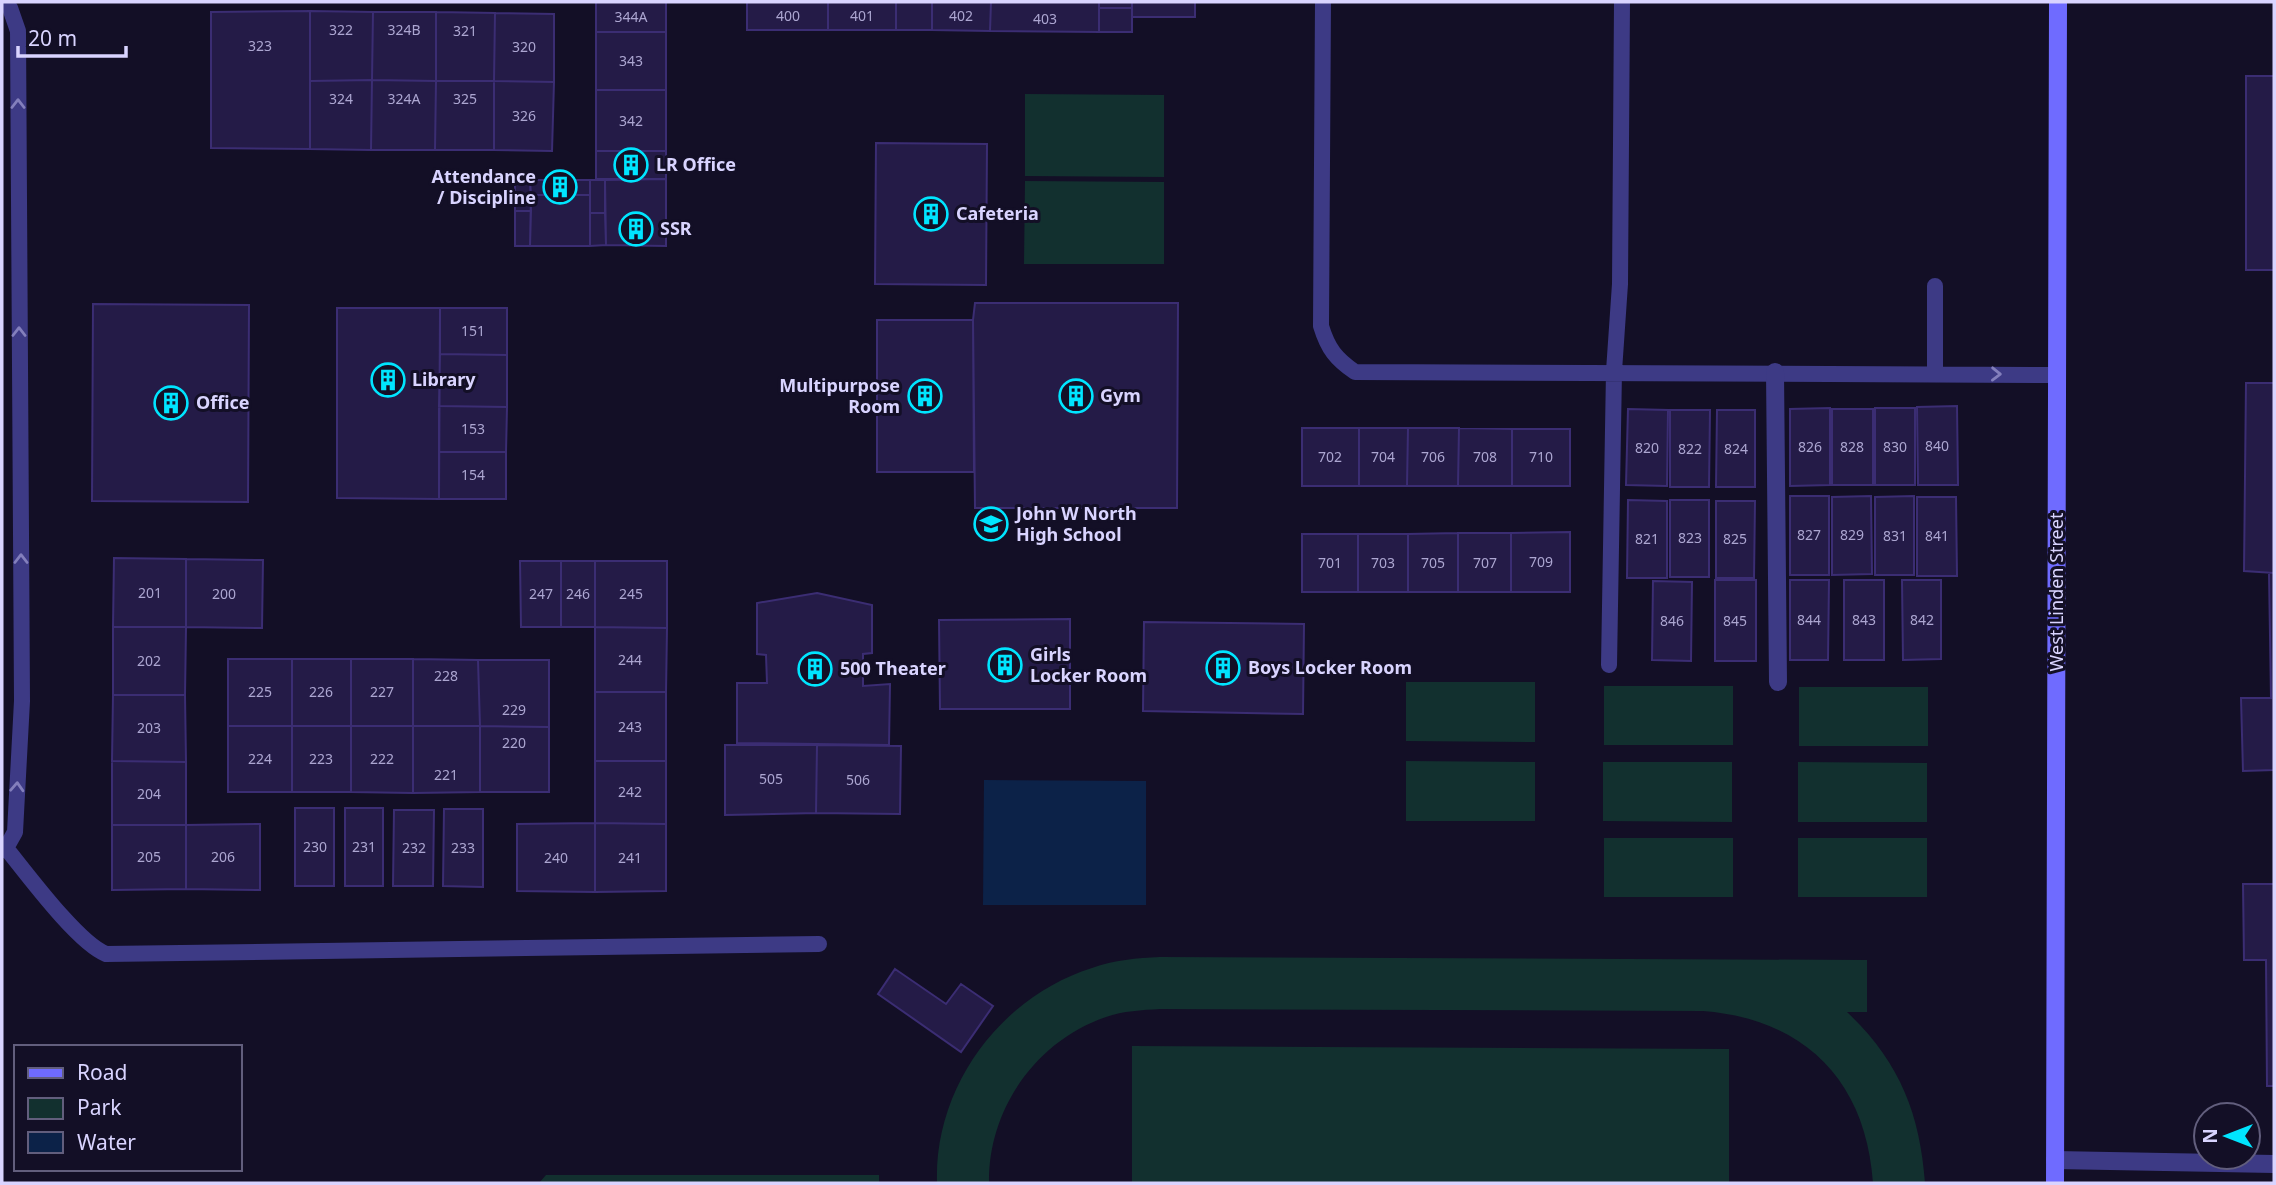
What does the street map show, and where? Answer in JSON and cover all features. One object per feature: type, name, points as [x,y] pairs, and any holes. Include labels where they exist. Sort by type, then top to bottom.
[{"type":"main road","name":"West Linden Street","points":[[2055,1183],[2058,2]]},
{"type":"street","points":[[1775,372],[1777,682]]},
{"type":"street","points":[[2055,1160],[2274,1164]]},
{"type":"lane","points":[[3,2],[10,8],[18,31],[22,701],[15,832],[4,849],[95,950],[106,954],[819,944]]},
{"type":"lane","points":[[1323,2],[1321,326],[1326,344],[1337,360],[1355,372],[2058,374]]},
{"type":"lane","points":[[1609,665],[1614,371],[1620,284],[1622,2]]},
{"type":"lane","points":[[1935,286],[1935,373]]},
{"type":"green space","points":[[1025,94],[1164,95],[1164,177],[1025,176]]},
{"type":"green space","points":[[1025,181],[1164,182],[1164,264],[1024,264]]},
{"type":"green space","points":[[1406,682],[1535,682],[1535,742],[1406,741]]},
{"type":"green space","points":[[1604,686],[1733,686],[1733,745],[1604,745]]},
{"type":"green space","points":[[1799,687],[1928,687],[1928,746],[1799,746]]},
{"type":"green space","points":[[1406,761],[1535,762],[1535,821],[1406,821]]},
{"type":"green space","points":[[1603,762],[1732,762],[1732,822],[1603,821]]},
{"type":"green space","points":[[1798,762],[1927,763],[1927,822],[1798,822]]},
{"type":"green space","points":[[1604,838],[1733,838],[1733,897],[1604,897]]},
{"type":"green space","points":[[1798,838],[1927,838],[1927,897],[1798,897]]},
{"type":"green space","points":[[1160,957],[1867,960],[1867,1012],[1847,1012],[1880,1050],[1904,1090],[1918,1134],[1925,1183],[1873,1183],[1868,1147],[1858,1114],[1843,1086],[1824,1062],[1800,1042],[1772,1027],[1739,1017],[1703,1011],[1160,1009],[1106,1017],[1081,1028],[1058,1043],[1021,1081],[1007,1104],[997,1129],[989,1183],[937,1183],[939,1147],[947,1113],[960,1080],[979,1050],[1002,1023],[1029,1000],[1059,982],[1092,968],[1109,963]]},
{"type":"green space","points":[[1132,1046],[1729,1049],[1729,1183],[1132,1183]]},
{"type":"green space","points":[[546,1175],[879,1175],[879,1183],[539,1183]]},
{"type":"water","points":[[984,780],[1146,781],[1146,905],[983,905]]},
{"type":"building","points":[[596,2],[666,2],[666,32],[596,32]]},
{"type":"building","points":[[747,2],[828,2],[828,30],[747,30]]},
{"type":"building","points":[[828,2],[896,2],[896,30],[828,30]]},
{"type":"building","points":[[896,2],[932,2],[932,30],[896,30]]},
{"type":"building","points":[[932,2],[991,2],[990,31],[932,30]]},
{"type":"building","points":[[991,2],[1099,2],[1099,32],[990,31]]},
{"type":"building","points":[[1099,2],[1132,2],[1132,8],[1099,8]]},
{"type":"building","points":[[1132,2],[1195,2],[1195,17],[1132,17]]},
{"type":"building","points":[[1099,8],[1132,8],[1132,32],[1099,32]]},
{"type":"building","points":[[310,11],[310,149],[211,148],[211,12]]},
{"type":"building","points":[[310,11],[373,12],[372,80],[310,81]]},
{"type":"building","points":[[373,12],[436,12],[436,81],[372,80]]},
{"type":"building","points":[[436,12],[495,13],[494,81],[436,81]]},
{"type":"building","points":[[495,13],[554,14],[554,82],[494,81]]},
{"type":"building","points":[[596,32],[666,32],[666,90],[596,90]]},
{"type":"building","points":[[2246,76],[2274,76],[2274,270],[2246,270]]},
{"type":"building","points":[[372,80],[371,150],[310,149],[310,81]]},
{"type":"building","points":[[372,80],[436,81],[435,150],[371,150]]},
{"type":"building","points":[[436,81],[494,81],[494,150],[435,150]]},
{"type":"building","points":[[494,81],[554,82],[552,151],[494,150]]},
{"type":"building","points":[[596,90],[666,90],[666,151],[596,151]]},
{"type":"building","name":"Cafeteria","points":[[876,143],[987,144],[986,285],[875,284]]},
{"type":"building","name":"LR Office","points":[[596,151],[666,151],[666,179],[596,179]]},
{"type":"building","name":"SSR","points":[[666,179],[666,246],[606,245],[605,180]]},
{"type":"building","points":[[515,180],[530,180],[531,211],[515,211]]},
{"type":"building","name":"Attendance / Discipline","points":[[530,180],[590,180],[590,195],[531,195]]},
{"type":"building","points":[[590,180],[605,180],[605,213],[590,213]]},
{"type":"building","points":[[531,195],[590,195],[590,246],[530,246]]},
{"type":"building","points":[[515,211],[531,211],[530,246],[515,246]]},
{"type":"building","points":[[590,213],[605,213],[606,245],[590,246]]},
{"type":"building","name":"Gym","points":[[975,303],[1178,303],[1177,508],[975,508]]},
{"type":"building","name":"Office","points":[[93,304],[249,305],[248,502],[92,501]]},
{"type":"building","name":"Library","points":[[337,308],[440,308],[439,499],[337,498]]},
{"type":"building","points":[[440,308],[507,308],[507,355],[440,354]]},
{"type":"building","name":"Multipurpose Room","points":[[877,320],[973,320],[974,472],[877,472]]},
{"type":"building","points":[[440,354],[507,355],[507,407],[439,406]]},
{"type":"building","points":[[2246,383],[2274,383],[2274,573],[2244,571]]},
{"type":"building","points":[[439,406],[507,407],[506,452],[439,452]]},
{"type":"building","points":[[1957,406],[1958,485],[1918,485],[1917,407]]},
{"type":"building","points":[[1830,408],[1830,485],[1790,486],[1790,409]]},
{"type":"building","points":[[1875,408],[1915,408],[1915,485],[1875,485]]},
{"type":"building","points":[[1628,409],[1668,410],[1667,486],[1626,485]]},
{"type":"building","points":[[1832,409],[1873,409],[1873,485],[1832,485]]},
{"type":"building","points":[[1670,410],[1710,410],[1709,487],[1670,487]]},
{"type":"building","points":[[1717,410],[1755,410],[1755,487],[1716,487]]},
{"type":"building","points":[[1302,428],[1359,428],[1359,486],[1302,486]]},
{"type":"building","points":[[1359,428],[1408,428],[1407,486],[1359,486]]},
{"type":"building","points":[[1408,428],[1459,428],[1458,486],[1407,486]]},
{"type":"building","points":[[1459,428],[1512,429],[1512,486],[1458,486]]},
{"type":"building","points":[[1512,429],[1570,429],[1570,486],[1512,486]]},
{"type":"building","points":[[439,452],[506,452],[506,499],[439,499]]},
{"type":"building","points":[[1790,496],[1829,496],[1829,575],[1790,575]]},
{"type":"building","points":[[1871,496],[1872,574],[1832,575],[1832,497]]},
{"type":"building","points":[[1914,496],[1914,575],[1875,575],[1875,497]]},
{"type":"building","points":[[1917,497],[1956,497],[1957,576],[1917,576]]},
{"type":"building","points":[[1628,500],[1667,501],[1667,578],[1627,578]]},
{"type":"building","points":[[1670,500],[1709,500],[1709,577],[1670,577]]},
{"type":"building","points":[[1716,501],[1755,501],[1754,578],[1716,578]]},
{"type":"building","points":[[1570,532],[1570,592],[1511,592],[1511,533]]},
{"type":"building","points":[[1458,533],[1458,592],[1408,592],[1408,534]]},
{"type":"building","points":[[1458,533],[1511,533],[1511,592],[1458,592]]},
{"type":"building","points":[[1302,534],[1358,534],[1358,592],[1302,592]]},
{"type":"building","points":[[1358,534],[1408,534],[1408,592],[1358,592]]},
{"type":"building","points":[[114,558],[186,559],[186,627],[113,627]]},
{"type":"building","points":[[186,559],[263,560],[262,628],[186,627]]},
{"type":"building","points":[[520,561],[561,561],[561,627],[521,627]]},
{"type":"building","points":[[561,561],[595,561],[595,627],[561,627]]},
{"type":"building","points":[[595,561],[667,561],[667,628],[595,627]]},
{"type":"building","points":[[2269,573],[2274,573],[2274,770],[2243,771],[2241,698],[2271,698]]},
{"type":"building","points":[[1715,580],[1756,580],[1756,661],[1715,661]]},
{"type":"building","points":[[1790,580],[1829,580],[1828,660],[1790,660]]},
{"type":"building","points":[[1844,580],[1884,580],[1884,660],[1844,660]]},
{"type":"building","points":[[1902,580],[1941,580],[1941,659],[1903,660]]},
{"type":"building","points":[[1653,581],[1692,582],[1691,661],[1652,660]]},
{"type":"building","name":"500 Theater","points":[[817,593],[872,605],[872,653],[863,654],[863,686],[890,684],[889,745],[737,743],[737,683],[767,683],[766,655],[757,654],[757,603]]},
{"type":"building","name":"Girls Locker Room","points":[[1070,619],[1070,709],[940,709],[939,620]]},
{"type":"building","name":"Boys Locker Room","points":[[1144,622],[1304,624],[1303,714],[1143,711]]},
{"type":"building","points":[[113,627],[186,627],[185,695],[113,695]]},
{"type":"building","points":[[595,627],[667,628],[666,692],[595,692]]},
{"type":"building","points":[[228,659],[292,659],[292,726],[228,726]]},
{"type":"building","points":[[292,659],[351,659],[351,726],[292,726]]},
{"type":"building","points":[[351,659],[413,659],[413,726],[351,726]]},
{"type":"building","points":[[413,659],[478,660],[480,726],[413,726]]},
{"type":"building","points":[[478,660],[549,660],[549,727],[480,726]]},
{"type":"building","points":[[595,692],[666,692],[666,761],[595,761]]},
{"type":"building","points":[[113,695],[185,695],[186,762],[112,761]]},
{"type":"building","points":[[228,726],[292,726],[292,792],[228,792]]},
{"type":"building","points":[[292,726],[351,726],[351,792],[292,792]]},
{"type":"building","points":[[351,726],[413,726],[413,793],[351,792]]},
{"type":"building","points":[[413,726],[480,726],[480,792],[413,793]]},
{"type":"building","points":[[480,726],[549,727],[549,792],[480,792]]},
{"type":"building","points":[[725,745],[817,745],[816,813],[725,815]]},
{"type":"building","points":[[817,745],[901,746],[900,814],[816,813]]},
{"type":"building","points":[[112,761],[186,762],[186,825],[112,825]]},
{"type":"building","points":[[595,761],[666,761],[666,824],[595,823]]},
{"type":"building","points":[[295,808],[334,808],[334,886],[295,886]]},
{"type":"building","points":[[345,808],[383,808],[383,886],[345,886]]},
{"type":"building","points":[[444,809],[483,809],[483,887],[443,886]]},
{"type":"building","points":[[394,810],[434,810],[433,886],[393,886]]},
{"type":"building","points":[[595,823],[595,892],[517,891],[517,824]]},
{"type":"building","points":[[595,823],[666,824],[666,891],[595,892]]},
{"type":"building","points":[[260,824],[260,890],[186,889],[186,825]]},
{"type":"building","points":[[112,825],[186,825],[186,889],[112,890]]},
{"type":"building","points":[[2243,884],[2274,884],[2274,1086],[2267,1086],[2266,960],[2244,960]]},
{"type":"building","points":[[895,969],[946,1004],[961,984],[993,1006],[961,1052],[878,994]]},
{"type":"place","name":"LR Office","points":[[631,165]]},
{"type":"place","name":"Attendance / Discipline","points":[[560,187]]},
{"type":"place","name":"Cafeteria","points":[[931,214]]},
{"type":"place","name":"SSR","points":[[636,229]]},
{"type":"place","name":"Library","points":[[388,380]]},
{"type":"place","name":"Multipurpose Room","points":[[925,396]]},
{"type":"place","name":"Gym","points":[[1076,396]]},
{"type":"place","name":"Office","points":[[171,403]]},
{"type":"place","name":"John W North High School","points":[[991,524]]},
{"type":"place","name":"Girls Locker Room","points":[[1005,665]]},
{"type":"place","name":"Boys Locker Room","points":[[1223,668]]},
{"type":"place","name":"500 Theater","points":[[815,669]]}]
